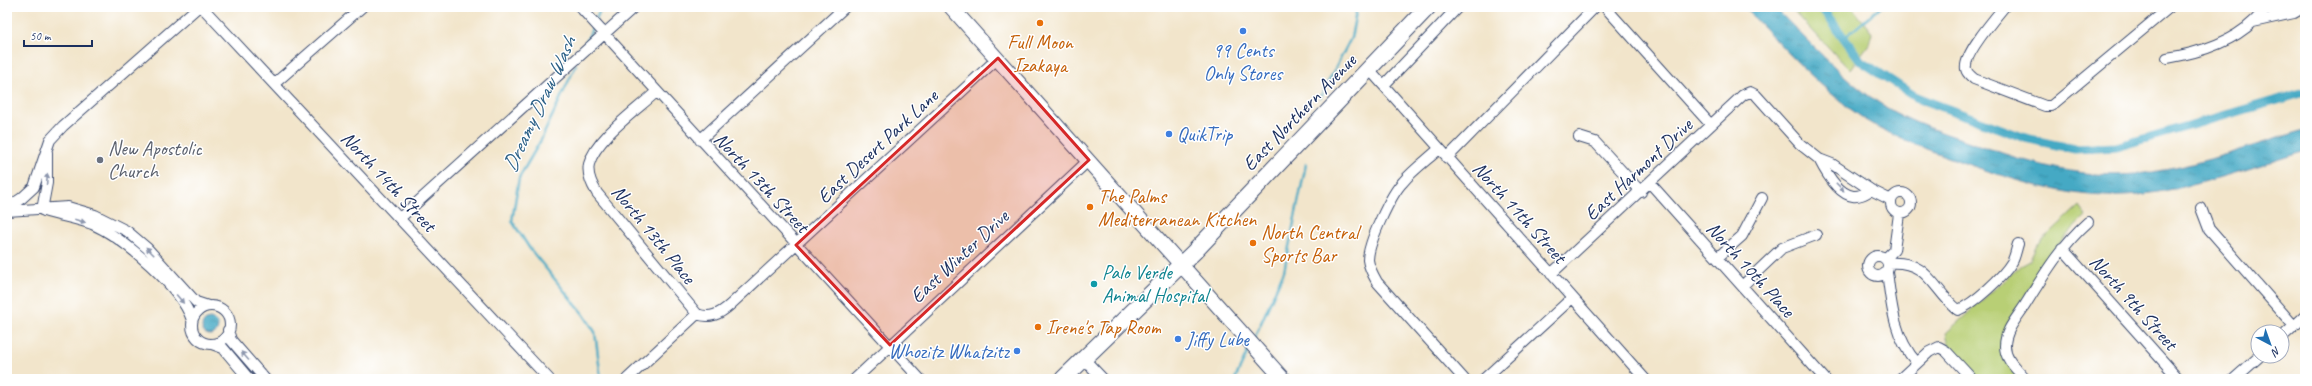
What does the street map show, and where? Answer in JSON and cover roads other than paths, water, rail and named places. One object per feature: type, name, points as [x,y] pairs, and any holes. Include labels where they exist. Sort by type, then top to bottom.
[{"type":"main road","name":"East Northern Avenue","points":[[1063,379],[1182,264],[1428,7]]},
{"type":"street","points":[[7,208],[22,198],[34,187],[46,148],[50,140],[63,126],[198,7]]},
{"type":"street","name":"North 14th Street","points":[[202,7],[549,379]]},
{"type":"street","points":[[274,84],[362,7]]},
{"type":"street","name":"North 13th Street","points":[[580,7],[656,92],[920,379]]},
{"type":"street","points":[[400,218],[634,7]]},
{"type":"street","points":[[700,140],[845,7]]},
{"type":"street","points":[[951,7],[1182,264],[1283,379]]},
{"type":"street","points":[[1384,85],[1458,7]]},
{"type":"street","points":[[1447,158],[1595,7]]},
{"type":"street","points":[[1605,7],[1711,125]]},
{"type":"street","points":[[2004,7],[1980,39],[1969,57],[1966,69],[1974,79],[2037,105],[2051,106],[2170,7]]},
{"type":"street","points":[[2167,58],[2184,56],[2220,44],[2254,22],[2266,7]]},
{"type":"street","points":[[2254,22],[2294,13],[2304,7]]},
{"type":"street","name":"East Desert Park Lane","points":[[627,379],[701,316],[723,312],[998,58]]},
{"type":"street","name":"North 11th Street","points":[[1369,70],[1645,379]]},
{"type":"street","name":"North 13th Place","points":[[656,92],[598,146],[589,164],[590,176],[597,193],[701,316]]},
{"type":"street","name":"East Harmont Drive","points":[[1551,274],[1743,95],[1750,92],[1756,95],[1800,144],[1819,159]]},
{"type":"street","points":[[1579,137],[1595,142],[1640,192]]},
{"type":"street","points":[[42,210],[47,183],[46,148]]},
{"type":"street","points":[[1439,149],[1402,182],[1394,194],[1371,243],[1368,259],[1369,266],[1377,282],[1464,379]]},
{"type":"street","points":[[1819,159],[1824,170],[1846,193],[1858,196],[1871,190]]},
{"type":"street","points":[[1819,159],[1832,164],[1871,190],[1891,200]]},
{"type":"street","name":"East Winter Drive","points":[[855,379],[1089,160]]},
{"type":"street","name":"North 10th Place","points":[[1650,183],[1825,379]]},
{"type":"street","points":[[1901,193],[1907,195],[1911,200],[1911,206],[1908,211],[1899,214],[1892,209],[1891,200],[1895,195],[1901,193]]},
{"type":"street","points":[[1717,258],[1742,236],[1762,198]]},
{"type":"street","points":[[7,212],[68,207],[95,215],[127,231],[147,248],[196,302],[218,308],[226,315],[231,340],[265,379]]},
{"type":"street","points":[[2201,208],[2209,229],[2294,326]]},
{"type":"street","points":[[42,210],[92,224],[121,240],[140,255],[164,279],[189,309],[192,320],[192,328],[197,338],[201,341],[223,348],[250,379]]},
{"type":"street","points":[[1899,214],[1894,250],[1887,264],[1899,334],[1908,353],[1918,363]]},
{"type":"street","points":[[2025,379],[2009,360],[2005,347],[2007,335],[2042,275],[2062,248],[2088,222]]},
{"type":"street","points":[[1742,286],[1782,248],[1816,236]]},
{"type":"street","points":[[1887,264],[1905,263],[1918,267],[1925,272],[1958,310],[1966,307],[2005,272],[2013,261],[2018,244]]},
{"type":"street","name":"North 9th Street","points":[[2062,248],[2178,379]]},
{"type":"street","points":[[1484,379],[1572,298]]},
{"type":"street","points":[[192,320],[198,311],[208,306]]},
{"type":"street","points":[[2290,330],[2305,316]]},
{"type":"street","points":[[212,344],[222,340],[228,330]]},
{"type":"street","points":[[1900,379],[1929,352],[1938,348],[1946,351],[1972,379]]},
{"type":"street","points":[[1084,359],[1102,379]]},
{"type":"street","points":[[2234,379],[2251,364]]},
{"type":"water","points":[[1744,7],[1774,7],[1855,85],[1894,112],[1937,131],[2038,164],[2082,173],[2105,175],[2153,172],[2210,159],[2305,130],[2305,151],[2243,171],[2181,188],[2138,195],[2116,196],[2072,193],[2030,184],[1928,150],[1890,133],[1866,120],[1850,109],[1818,82]]},
{"type":"water","points":[[207,319],[213,319],[218,324],[216,333],[213,335],[207,335],[202,330],[202,324]]},
{"type":"waterway","name":"Dreamy Draw Wash","points":[[596,20],[601,7]]},
{"type":"waterway","points":[[1320,98],[1351,38],[1357,7]]},
{"type":"waterway","points":[[1821,7],[1861,61],[1916,97],[2025,138],[2075,149],[2116,147],[2305,92]]},
{"type":"waterway","points":[[1844,38],[1881,7]]},
{"type":"waterway","name":"Dreamy Draw Wash","points":[[585,45],[593,26]]},
{"type":"waterway","name":"Dreamy Draw Wash","points":[[576,65],[541,140],[519,178],[512,221],[530,249],[584,315],[595,332],[601,379]]},
{"type":"waterway","points":[[1254,339],[1284,271],[1306,164]]},
{"type":"waterway","points":[[1235,379],[1249,349]]},
{"type":"place","name":"Full Moon Izakaya","points":[[1040,23]]},
{"type":"place","name":"99 Cents Only Stores","points":[[1243,31]]},
{"type":"place","name":"QuikTrip","points":[[1169,134]]},
{"type":"place","name":"New Apostolic Church","points":[[100,160]]},
{"type":"place","name":"The Palms Mediterranean Kitchen","points":[[1090,207]]},
{"type":"place","name":"North Central Sports Bar","points":[[1253,243]]},
{"type":"place","name":"Palo Verde Animal Hospital","points":[[1094,284]]},
{"type":"place","name":"Irene's Tap Room","points":[[1038,327]]},
{"type":"place","name":"Jiffy Lube","points":[[1178,339]]},
{"type":"place","name":"Whozitz Whatzitz","points":[[1017,351]]}]
